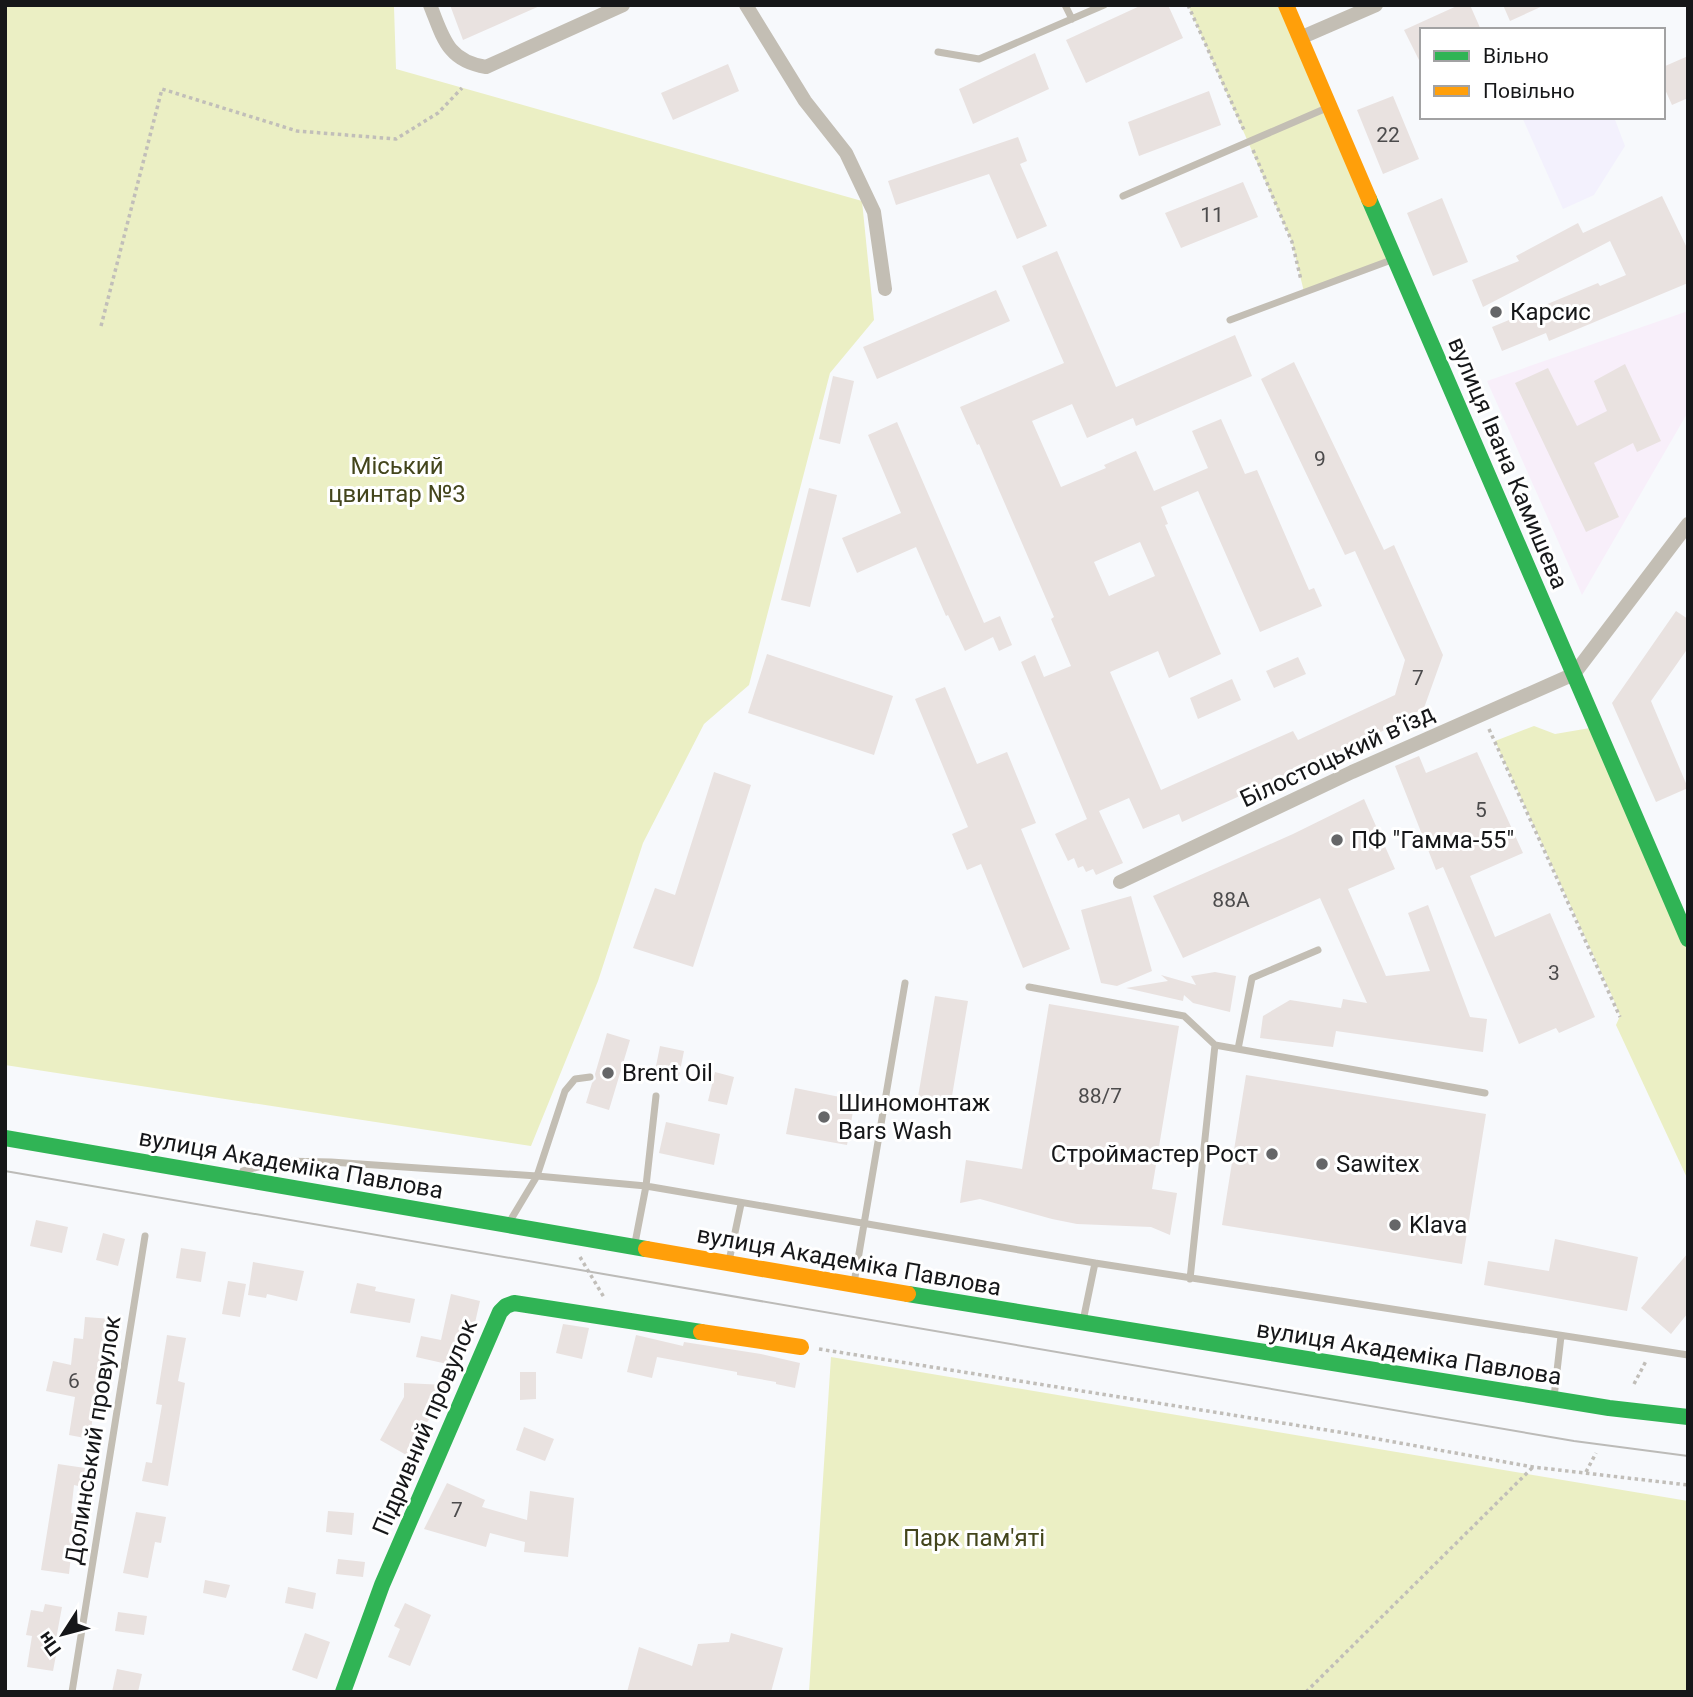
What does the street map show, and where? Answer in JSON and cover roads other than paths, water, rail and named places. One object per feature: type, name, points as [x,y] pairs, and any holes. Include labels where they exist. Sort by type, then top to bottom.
[{"type":"street","points":[[430,5],[446,43],[462,61],[485,67],[623,5]]},
{"type":"street","points":[[746,5],[806,101],[846,153],[874,212],[885,289]]},
{"type":"street","name":"вулиця Івана Камишева","points":[[1286,5],[1688,939]]},
{"type":"street","points":[[1300,38],[1376,5]]},
{"type":"street","points":[[1574,674],[1688,524]]},
{"type":"street","name":"Білостоцький в’їзд","points":[[1120,882],[1352,772],[1574,674]]},
{"type":"street","name":"вулиця Академіка Павлова","points":[[5,1138],[1082,1324],[1553,1400],[1688,1417]]},
{"type":"street","name":"Підривний провулок","points":[[343,1692],[382,1585],[500,1312],[506,1306],[514,1303],[801,1347]]},
{"type":"lane","points":[[1065,5],[1072,19]]},
{"type":"lane","points":[[938,52],[979,59],[1104,5]]},
{"type":"lane","points":[[1123,196],[1329,107]]},
{"type":"lane","points":[[1230,320],[1395,259]]},
{"type":"lane","points":[[1238,1049],[1252,978],[1318,950]]},
{"type":"lane","points":[[854,1283],[905,983]]},
{"type":"lane","points":[[1029,987],[1184,1016],[1215,1045],[1485,1093]]},
{"type":"lane","points":[[1190,1279],[1215,1045]]},
{"type":"lane","points":[[509,1223],[537,1176],[565,1091],[575,1079],[590,1077]]},
{"type":"lane","points":[[634,1247],[646,1186],[656,1096]]},
{"type":"lane","points":[[226,1176],[279,1161],[331,1162],[646,1186],[1190,1279],[1688,1355]]},
{"type":"lane","points":[[729,1263],[741,1203]]},
{"type":"lane","name":"Долинський провулок","points":[[72,1692],[145,1236]]},
{"type":"lane","points":[[1082,1324],[1095,1263]]},
{"type":"lane","points":[[1553,1400],[1561,1336]]},
{"type":"tram line","points":[[5,1171],[1574,1441],[1688,1456]]},
{"type":"place","name":"Карсис","points":[[1496,312]]},
{"type":"place","name":"ПФ \"Гамма-55\"","points":[[1337,840]]},
{"type":"place","name":"Brent Oil","points":[[608,1073]]},
{"type":"place","name":"Шиномонтаж Bars Wash","points":[[824,1117]]},
{"type":"place","name":"Строймастер Рост","points":[[1272,1154]]},
{"type":"place","name":"Sawitex","points":[[1322,1164]]},
{"type":"place","name":"Klava","points":[[1395,1225]]},
{"type":"park label","name":"Міський цвинтар №3","points":[[397,480]]},
{"type":"park label","name":"Парк пам'яті","points":[[974,1538]]}]
